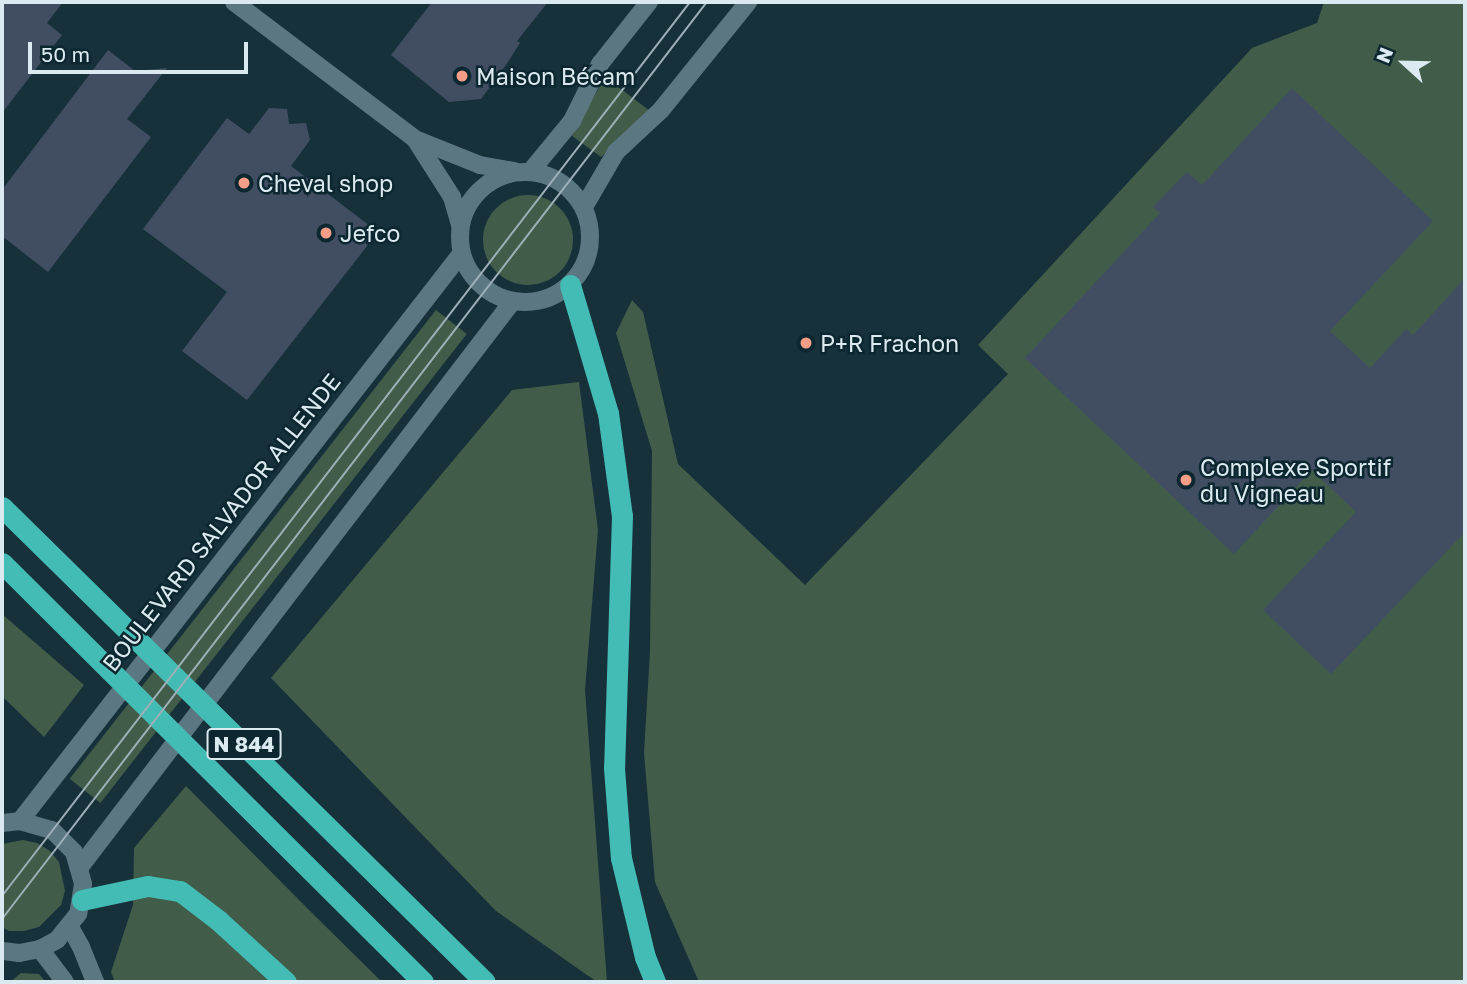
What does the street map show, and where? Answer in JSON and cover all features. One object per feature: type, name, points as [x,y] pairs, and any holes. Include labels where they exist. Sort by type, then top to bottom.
[{"type":"highway","points":[[570,285],[608,414],[622,516],[614,768],[621,858],[645,957],[655,982]]},
{"type":"highway","name":"N 844","points":[[2,507],[485,982]]},
{"type":"highway","name":"N 844","points":[[2,563],[423,982]]},
{"type":"highway","points":[[82,900],[148,886],[180,891],[219,920],[286,982]]},
{"type":"street","points":[[234,2],[415,139],[480,165],[553,178],[565,186],[583,207],[590,225],[591,243],[587,260],[570,285],[542,302],[512,302],[485,290],[474,280],[461,254],[460,225],[452,197],[415,139]]},
{"type":"street","points":[[460,225],[467,207],[480,190],[499,177],[525,172],[572,121],[600,64],[649,2]]},
{"type":"street","points":[[583,207],[616,152],[661,110],[748,2]]},
{"type":"street","name":"BOULEVARD SALVADOR ALLENDE","points":[[8,821],[66,761],[461,254]]},
{"type":"street","points":[[80,867],[512,302]]},
{"type":"street","points":[[2,965],[10,952],[40,949],[57,940],[70,927],[82,900],[80,867],[74,852],[52,830],[8,821]]},
{"type":"street","points":[[70,927],[95,982]]},
{"type":"street","points":[[40,949],[65,982]]},
{"type":"green space","name":"Complexe Sportif du Vigneau","points":[[1324,2],[1465,2],[1465,982],[699,982],[655,882],[644,753],[650,651],[652,451],[616,333],[632,300],[643,312],[678,464],[805,585],[1008,374],[978,345],[1252,48],[1317,23]]},
{"type":"green space","points":[[605,77],[650,111],[601,157],[572,136]]},
{"type":"green space","points":[[528,195],[545,198],[560,208],[570,223],[573,240],[570,257],[560,272],[545,282],[528,285],[511,282],[496,272],[486,257],[483,240],[486,223],[496,208],[511,198]]},
{"type":"green space","points":[[436,310],[467,334],[100,803],[70,779]]},
{"type":"green space","points":[[579,382],[598,530],[585,690],[607,982],[597,982],[496,911],[271,678],[512,390]]},
{"type":"green space","points":[[2,614],[84,685],[44,737],[2,696]]},
{"type":"green space","points":[[186,786],[382,982],[115,982],[111,972],[133,905],[134,848]]},
{"type":"green space","points":[[23,840],[37,843],[50,851],[59,862],[65,891],[61,905],[39,927],[9,931],[2,927],[2,844]]},
{"type":"green space","points":[[21,973],[39,974],[46,982],[10,982]]},
{"type":"building","points":[[2,2],[63,2],[47,23],[62,35],[2,113]]},
{"type":"building","points":[[432,2],[548,2],[517,41],[520,43],[481,99],[449,102],[391,55]]},
{"type":"building","points":[[108,50],[135,71],[167,68],[127,119],[151,137],[48,272],[2,236],[2,190]]},
{"type":"building","name":"Complexe Sportif du Vigneau","points":[[1292,88],[1433,221],[1330,331],[1370,368],[1406,329],[1413,335],[1465,278],[1465,532],[1331,674],[1263,610],[1356,512],[1312,470],[1234,554],[1025,358],[1160,213],[1153,207],[1187,172],[1202,185]]},
{"type":"building","points":[[269,108],[287,109],[289,124],[306,123],[310,140],[291,166],[378,232],[247,400],[182,351],[227,292],[143,229],[227,118],[249,134]]},
{"type":"tram line","points":[[2,896],[690,2]]},
{"type":"tram line","points":[[2,919],[707,2]]},
{"type":"place","name":"Maison Bécam","points":[[462,76]]},
{"type":"place","name":"Cheval shop","points":[[244,183]]},
{"type":"place","name":"Jefco","points":[[326,233]]},
{"type":"place","name":"P+R Frachon","points":[[806,343]]},
{"type":"place","name":"Complexe Sportif du Vigneau","points":[[1186,480]]}]
